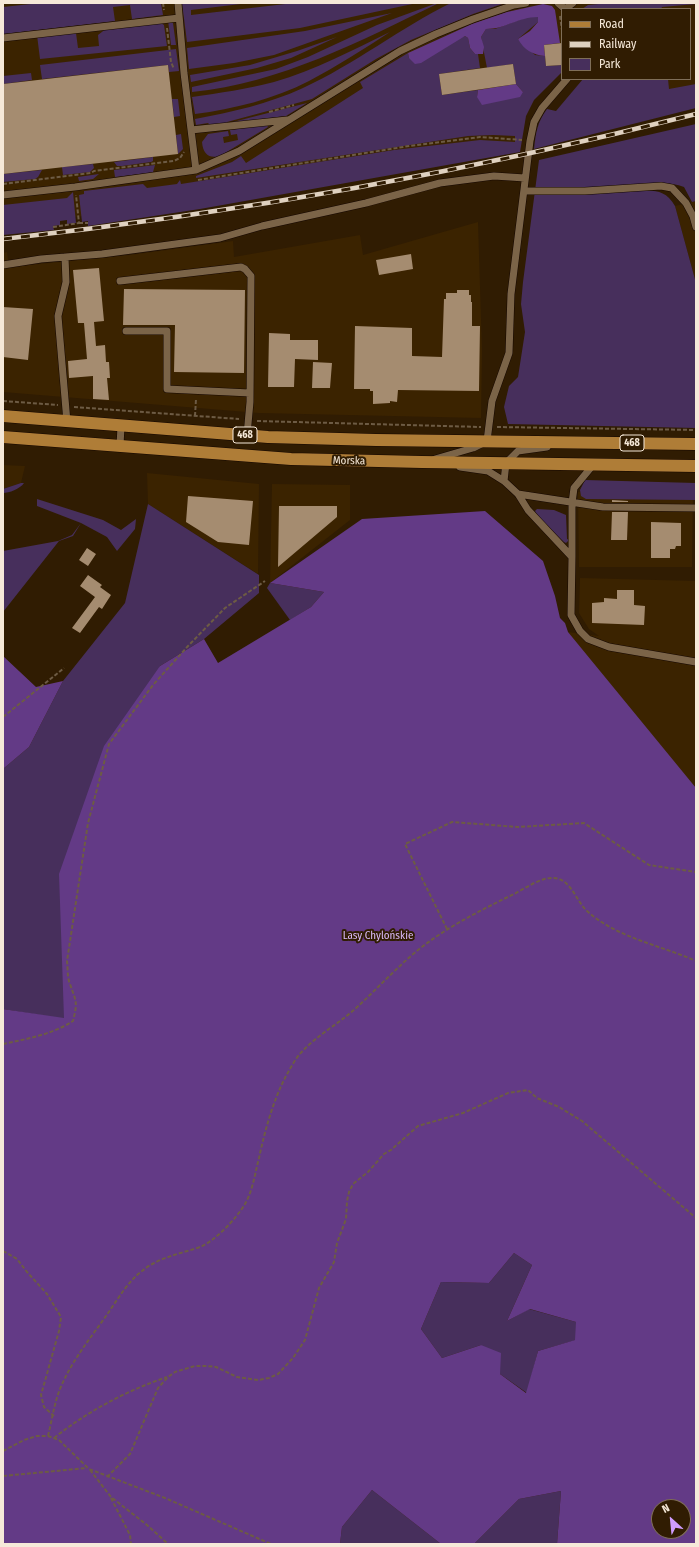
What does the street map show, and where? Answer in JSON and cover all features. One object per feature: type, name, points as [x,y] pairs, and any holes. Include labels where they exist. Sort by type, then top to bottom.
[{"type":"main road","name":"Morska","points":[[3,416],[247,435],[368,440],[696,444]]},
{"type":"main road","name":"Morska","points":[[3,437],[291,459],[696,466]]},
{"type":"lane","points":[[178,3],[196,170]]},
{"type":"lane","points":[[3,195],[75,187],[196,170],[239,151],[400,51],[473,19],[514,5],[526,3]]},
{"type":"lane","points":[[3,38],[179,18]]},
{"type":"lane","points":[[422,462],[473,448],[487,441],[492,401],[509,353],[511,294],[524,191],[524,178],[534,122],[542,108],[566,80]]},
{"type":"lane","points":[[191,130],[289,120]]},
{"type":"lane","points":[[3,265],[102,254],[220,238],[262,226],[366,203],[440,183],[494,176],[524,178]]},
{"type":"lane","points":[[524,191],[585,191],[661,186],[672,188],[695,215],[696,227]]},
{"type":"lane","points":[[65,257],[66,282],[58,316],[67,422]]},
{"type":"lane","points":[[120,281],[241,267],[249,272],[251,276],[250,393],[247,435]]},
{"type":"lane","points":[[126,331],[167,331],[167,389],[250,393]]},
{"type":"lane","points":[[120,446],[121,426]]},
{"type":"lane","points":[[504,481],[506,463],[518,451],[572,443]]},
{"type":"lane","points":[[422,462],[488,471],[504,481],[518,494],[528,510],[572,557]]},
{"type":"lane","points":[[594,464],[574,488],[572,503],[571,615],[580,632],[588,639],[609,647],[696,662]]},
{"type":"lane","points":[[518,494],[603,507],[696,508]]},
{"type":"path","points":[[163,3],[171,62],[175,71]]},
{"type":"path","points":[[197,180],[409,146],[480,138],[515,138]]},
{"type":"path","points":[[3,184],[174,161],[183,155],[185,149]]},
{"type":"path","points":[[77,202],[79,224]]},
{"type":"path","points":[[53,227],[88,222]]},
{"type":"path","points":[[194,416],[196,390]]},
{"type":"path","points":[[3,401],[248,420],[488,427],[696,430]]},
{"type":"path","points":[[3,1044],[26,1039],[61,1028],[73,1021],[77,1006],[75,994],[69,983],[67,961],[88,823],[109,744],[153,685],[188,646],[225,608],[265,581]]},
{"type":"path","points":[[3,717],[64,668]]},
{"type":"path","points":[[447,929],[406,844],[452,822],[518,827],[584,823],[649,865],[696,872]]},
{"type":"path","points":[[48,1436],[54,1416],[55,1402],[69,1368],[121,1295],[141,1271],[158,1261],[202,1246],[220,1234],[245,1204],[254,1182],[259,1156],[276,1099],[297,1056],[307,1046],[353,1011],[418,950],[447,929],[540,881],[553,877],[560,879],[568,885],[586,910],[618,931],[649,944],[674,951],[696,961]]},
{"type":"path","points":[[107,1476],[130,1454],[158,1388],[175,1372],[195,1366],[216,1367],[237,1377],[258,1380],[278,1374],[293,1358],[305,1340],[319,1288],[334,1262],[337,1243],[346,1219],[347,1201],[353,1184],[368,1172],[384,1154],[391,1150],[418,1126],[463,1113],[508,1093],[528,1090],[537,1098],[559,1106],[582,1121],[696,1218]]},
{"type":"path","points":[[3,1252],[17,1259],[47,1294],[61,1317],[59,1332],[41,1395],[44,1406],[54,1416]]},
{"type":"path","points":[[54,1438],[71,1424],[116,1398],[146,1384],[168,1377]]},
{"type":"path","points":[[3,1451],[24,1440],[37,1436],[48,1436],[62,1442],[88,1468],[111,1497],[130,1535],[131,1544]]},
{"type":"path","points":[[3,1476],[88,1468],[165,1498],[271,1544]]},
{"type":"path","points":[[111,1497],[147,1524],[168,1544]]},
{"type":"shaded area","points":[[3,3],[696,3],[696,99],[619,80],[691,80],[691,8],[561,8],[561,66],[511,114],[516,142],[111,213],[3,225]]},
{"type":"shaded area","points":[[696,201],[696,283],[675,206]]},
{"type":"shaded area","points":[[478,222],[482,351],[481,418],[259,413],[3,392],[3,253],[7,252],[9,267],[130,255],[233,241],[234,257],[360,235],[363,255]]},
{"type":"shaded area","points":[[3,465],[25,466],[21,483],[3,489]]},
{"type":"shaded area","points":[[147,473],[259,484],[258,574],[148,504]]},
{"type":"shaded area","points":[[272,484],[350,485],[350,520],[270,583]]},
{"type":"shaded area","points":[[578,492],[693,494],[692,567],[579,567]]},
{"type":"shaded area","points":[[580,578],[696,581],[696,813],[568,632],[599,636],[589,629],[579,613]]},
{"type":"green space","points":[[40,3],[161,3],[163,15],[132,19],[130,5],[113,7],[115,21],[3,34],[3,7]]},
{"type":"green space","points":[[182,3],[249,3],[191,10],[191,15],[294,3],[417,3],[300,28],[187,42]]},
{"type":"green space","points":[[439,3],[380,32],[288,70],[257,80],[192,92],[192,87],[276,69],[308,57],[377,25]]},
{"type":"green space","points":[[451,3],[505,3],[473,14],[411,40],[376,59],[312,99],[227,122],[227,124],[211,126],[208,123],[196,125],[195,119],[250,107],[277,99],[303,88],[341,68],[414,23]]},
{"type":"green space","points":[[609,3],[696,3],[662,8],[584,8],[588,5]]},
{"type":"green space","points":[[543,4],[552,6],[555,10],[560,43],[544,45],[545,56],[529,51],[518,39],[530,31],[538,22],[538,17],[486,29],[481,37],[484,47],[483,54],[475,54],[470,48],[468,38],[465,36],[421,63],[415,64],[409,58],[408,53],[472,24],[507,12]]},
{"type":"green space","points":[[392,13],[274,55],[234,63],[189,69],[187,48],[305,31]]},
{"type":"green space","points":[[527,17],[538,17],[538,22],[518,39],[535,55],[545,56],[546,66],[561,65],[561,73],[534,100],[526,116],[520,152],[200,209],[88,226],[88,221],[82,222],[79,195],[84,194],[84,191],[143,184],[147,188],[177,184],[180,180],[181,184],[394,150],[480,140],[515,142],[515,136],[468,136],[196,178],[196,176],[232,162],[241,156],[246,163],[363,88],[360,82],[408,53],[409,58],[465,36],[468,38],[470,48],[475,54],[478,54],[480,68],[439,74],[442,95],[478,90],[477,97],[523,92],[516,84],[513,64],[487,68],[481,37],[486,29],[495,29]]},
{"type":"green space","points":[[168,20],[173,23],[176,45],[171,45]]},
{"type":"green space","points":[[159,22],[164,25],[167,46],[40,59],[37,35],[76,33],[78,48],[99,46],[98,35],[107,28]]},
{"type":"green space","points":[[390,32],[309,81],[282,93],[254,102],[195,114],[192,97],[254,87],[274,82],[304,72]]},
{"type":"green space","points":[[337,37],[291,58],[257,68],[191,82],[190,75],[250,65]]},
{"type":"green space","points":[[176,49],[179,71],[169,72],[168,65],[42,79],[40,65]]},
{"type":"green space","points":[[31,73],[32,80],[3,84],[3,76]]},
{"type":"green space","points":[[582,80],[668,80],[669,89],[696,84],[696,108],[534,149],[535,138],[541,119],[547,109],[556,111]]},
{"type":"green space","points":[[516,84],[523,92],[520,97],[482,105],[477,97],[478,90]]},
{"type":"green space","points":[[172,99],[178,99],[180,116],[174,117]]},
{"type":"green space","points":[[307,103],[286,116],[229,123]]},
{"type":"green space","points":[[696,124],[696,201],[692,202],[684,187],[677,185],[658,184],[632,191],[657,191],[671,200],[675,206],[696,283],[696,428],[508,424],[504,407],[509,386],[518,377],[525,332],[521,304],[539,160]]},
{"type":"green space","points":[[267,125],[268,127],[220,156],[213,157],[207,155],[204,150],[202,142],[208,134],[228,131],[229,136],[223,137],[224,143],[238,140],[237,134],[231,135],[230,130]]},
{"type":"green space","points":[[181,134],[183,149],[178,154],[176,135]]},
{"type":"green space","points":[[153,157],[153,161],[151,162],[122,166],[117,166],[114,162]]},
{"type":"green space","points":[[93,164],[94,168],[90,172],[63,175],[62,167]]},
{"type":"green space","points":[[155,165],[153,172],[115,177],[114,170]]},
{"type":"green space","points":[[42,170],[35,179],[3,182],[3,174]]},
{"type":"green space","points":[[99,174],[93,179],[79,181],[78,177]]},
{"type":"green space","points":[[73,192],[76,223],[67,224],[67,220],[60,221],[60,225],[53,226],[54,230],[3,235],[3,205],[67,198]]},
{"type":"green space","points":[[585,480],[696,483],[696,500],[586,499],[581,496],[580,490]]},
{"type":"green space","points":[[24,483],[17,489],[3,493],[3,489]]},
{"type":"green space","points":[[37,499],[103,520],[121,530],[136,519],[135,529],[117,551],[107,537],[81,523],[37,506]]},
{"type":"green space","points":[[148,504],[259,575],[259,593],[204,639],[160,666],[64,1019],[3,1009],[3,769],[29,747],[63,681],[125,603]]},
{"type":"green space","points":[[537,509],[554,510],[566,515],[567,539],[569,540],[566,543],[539,518],[535,511]]},
{"type":"green space","name":"Lasy Chylońskie","points":[[485,511],[543,561],[555,596],[560,618],[565,623],[568,632],[696,788],[696,1544],[557,1544],[561,1491],[519,1499],[474,1544],[441,1544],[372,1490],[342,1527],[340,1544],[3,1544],[3,1009],[64,1018],[59,874],[104,746],[160,666],[204,639],[218,663],[311,607],[324,592],[270,583],[362,519]],"holes":[[[514,1253],[532,1265],[507,1321],[530,1309],[576,1322],[575,1340],[538,1351],[526,1393],[500,1374],[501,1353],[481,1345],[442,1358],[421,1329],[441,1282],[489,1283]]]},
{"type":"green space","points":[[81,523],[73,536],[59,541],[3,612],[3,551],[58,541],[72,535]]},
{"type":"green space","points":[[270,583],[324,592],[311,607],[290,620],[267,588]]},
{"type":"green space","points":[[3,656],[36,687],[63,681],[29,747],[3,769]]},
{"type":"green space","points":[[514,1253],[532,1265],[507,1321],[529,1309],[576,1322],[576,1340],[538,1351],[527,1393],[500,1374],[481,1345],[442,1358],[421,1329],[441,1282],[489,1283]]},
{"type":"green space","points":[[372,1490],[441,1544],[340,1544],[342,1527]]},
{"type":"green space","points":[[561,1491],[557,1544],[474,1544],[519,1499]]},
{"type":"building","points":[[561,43],[561,65],[546,66],[544,45]]},
{"type":"building","points":[[513,64],[516,84],[442,95],[439,74]]},
{"type":"building","points":[[168,65],[178,154],[3,174],[3,84]]},
{"type":"building","points":[[411,254],[413,269],[379,275],[376,260]]},
{"type":"building","points":[[99,268],[104,321],[94,322],[96,346],[105,345],[106,362],[109,362],[110,378],[107,378],[109,400],[93,399],[93,376],[69,378],[68,361],[87,359],[84,323],[78,323],[73,270]]},
{"type":"building","points":[[124,289],[245,290],[244,373],[174,372],[175,325],[123,325]]},
{"type":"building","points":[[457,290],[469,290],[469,295],[471,295],[472,302],[472,326],[480,326],[479,391],[398,390],[397,402],[390,401],[390,403],[373,404],[373,391],[370,391],[370,389],[354,389],[355,326],[412,328],[412,356],[442,357],[444,299],[446,299],[446,293],[457,293]]},
{"type":"building","points":[[3,307],[33,309],[28,360],[3,357]]},
{"type":"building","points":[[269,333],[290,334],[290,340],[318,340],[318,360],[295,359],[294,387],[268,387]]},
{"type":"building","points":[[313,362],[332,363],[330,388],[312,388]]},
{"type":"building","points":[[188,496],[253,501],[249,545],[218,542],[186,522]]},
{"type":"building","points":[[612,500],[628,501],[628,502],[612,502]]},
{"type":"building","points":[[279,506],[337,506],[337,517],[278,567]]},
{"type":"building","points":[[612,512],[628,512],[627,540],[611,540]]},
{"type":"building","points":[[651,522],[681,523],[681,546],[676,546],[675,549],[670,549],[670,558],[651,558]]},
{"type":"building","points":[[87,548],[96,554],[88,566],[79,560]]},
{"type":"building","points":[[88,575],[102,585],[100,587],[111,595],[102,609],[99,607],[80,633],[72,628],[95,597],[80,586]]},
{"type":"building","points":[[617,590],[634,590],[634,605],[645,606],[644,625],[592,623],[592,603],[604,602],[604,598],[617,599]]},
{"type":"railway","points":[[3,239],[178,217],[352,188],[524,154],[696,114]]}]
